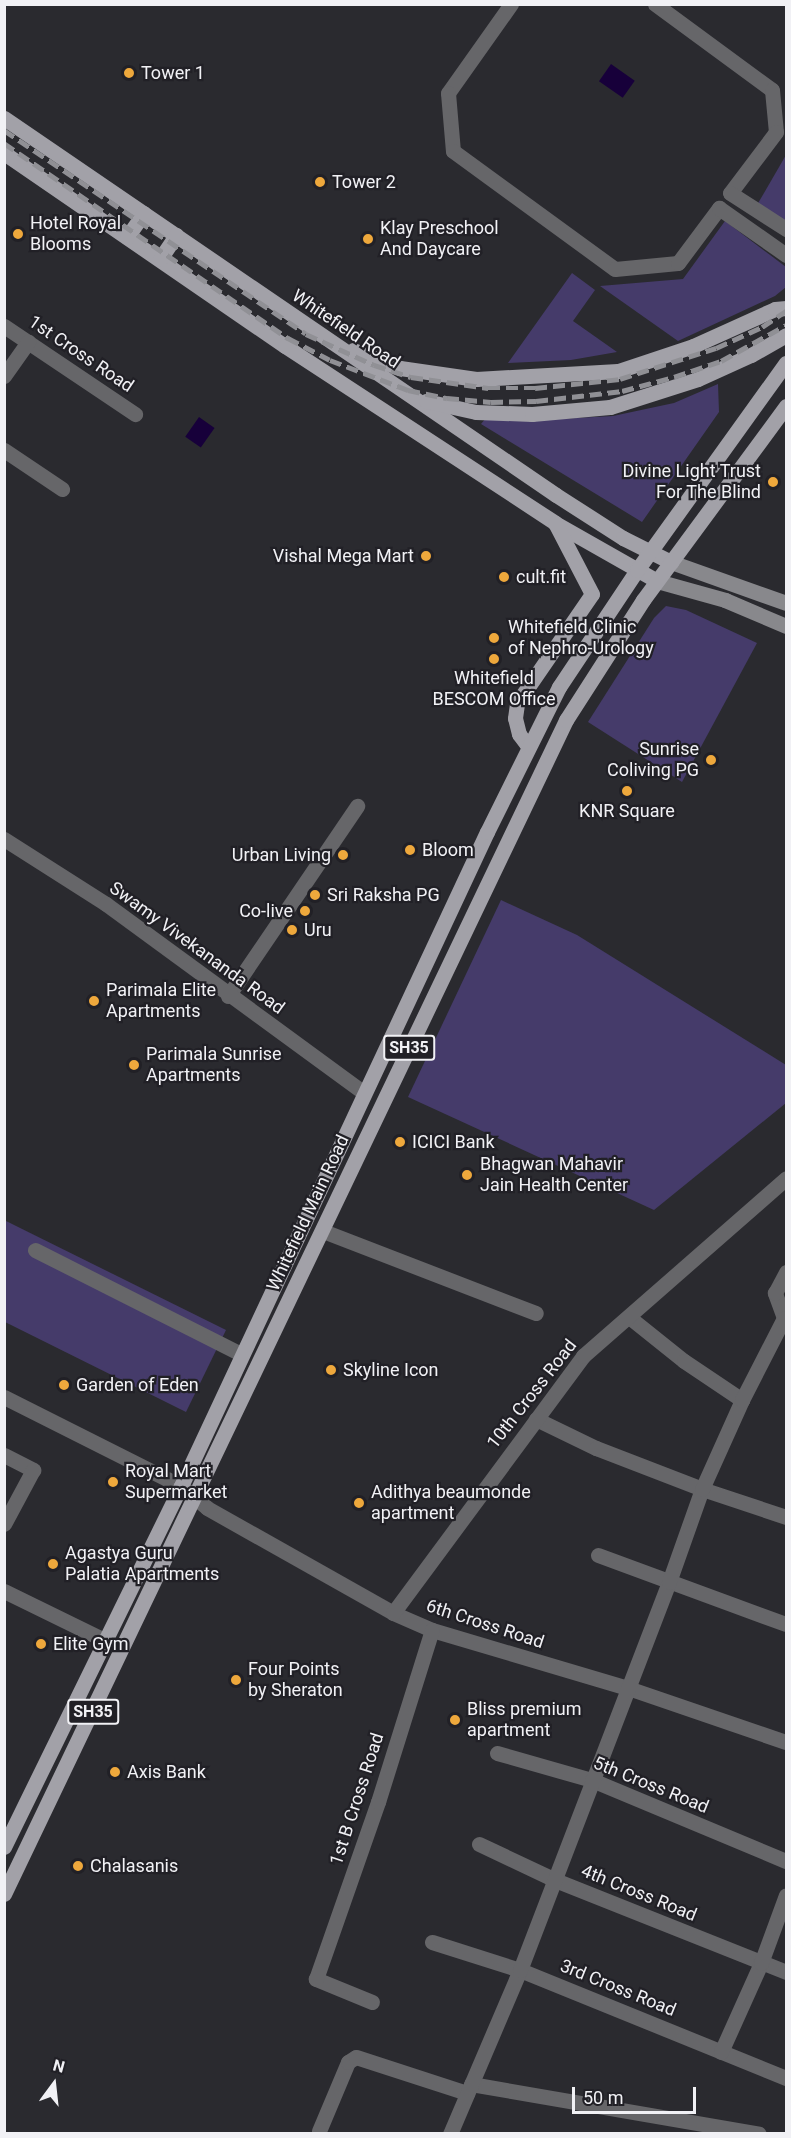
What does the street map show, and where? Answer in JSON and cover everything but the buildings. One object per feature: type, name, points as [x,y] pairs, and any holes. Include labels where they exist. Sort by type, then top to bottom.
[{"type":"main road","name":"Whitefield Road","points":[[4,118],[556,495],[650,553],[671,562]]},
{"type":"main road","points":[[4,153],[285,346],[555,523],[657,581],[725,600],[786,626]]},
{"type":"main road","points":[[127,237],[144,213]]},
{"type":"main road","points":[[160,260],[176,235]]},
{"type":"main road","points":[[331,342],[400,368],[476,380],[549,377],[618,371],[693,346],[775,309],[786,308]]},
{"type":"main road","points":[[409,395],[442,406],[476,412],[532,414],[610,407],[698,379],[751,355],[786,334]]},
{"type":"main road","name":"SH35","points":[[650,553],[786,363]]},
{"type":"main road","name":"SH35","points":[[671,562],[786,406]]},
{"type":"main road","points":[[528,746],[519,734],[515,718],[517,703],[592,594],[555,523]]},
{"type":"main road","name":"Whitefield Main Road","points":[[4,1847],[181,1485],[528,746],[559,687],[650,553]]},
{"type":"main road","points":[[671,562],[786,603]]},
{"type":"main road","name":"Whitefield Main Road","points":[[4,1894],[566,720],[671,562]]},
{"type":"main road","points":[[375,1070],[388,1060],[431,971]]},
{"type":"street","points":[[511,4],[448,93],[453,151],[615,269],[678,262],[776,132],[772,90],[655,4]]},
{"type":"street","points":[[730,193],[786,229]]},
{"type":"street","points":[[719,208],[786,255]]},
{"type":"street","name":"1st Cross Road","points":[[4,326],[135,414]]},
{"type":"street","points":[[4,376],[28,342]]},
{"type":"street","points":[[4,450],[62,489]]},
{"type":"street","points":[[228,996],[357,806]]},
{"type":"street","name":"Swamy Vivekananda Road","points":[[4,838],[106,904],[228,996],[364,1093]]},
{"type":"street","name":"10th Cross Road","points":[[393,1613],[583,1356],[786,1178]]},
{"type":"street","points":[[323,1230],[536,1313]]},
{"type":"street","points":[[35,1250],[242,1354]]},
{"type":"street","points":[[450,2133],[520,1970],[669,1582],[702,1489],[742,1400],[785,1319],[775,1293],[786,1272]]},
{"type":"street","points":[[629,1317],[684,1361],[742,1400]]},
{"type":"street","name":"6th Cross Road","points":[[4,1397],[181,1485],[207,1508],[393,1613],[432,1630],[628,1688],[786,1742]]},
{"type":"street","points":[[536,1419],[596,1448],[702,1489],[786,1517]]},
{"type":"street","points":[[4,1455],[33,1470],[4,1524]]},
{"type":"street","points":[[598,1555],[786,1624]]},
{"type":"street","points":[[4,1591],[104,1640]]},
{"type":"street","name":"1st B Cross Road","points":[[372,2002],[316,1979],[378,1802],[432,1630]]},
{"type":"street","name":"5th Cross Road","points":[[497,1753],[592,1780],[786,1861]]},
{"type":"street","name":"4th Cross Road","points":[[479,1844],[555,1880],[786,1972]]},
{"type":"street","points":[[721,2052],[761,1963],[786,1895]]},
{"type":"street","name":"3rd Cross Road","points":[[432,1942],[520,1970],[786,2078]]},
{"type":"street","points":[[320,2131],[348,2062],[356,2057],[469,2089],[759,2133]]},
{"type":"shaded area","points":[[611,64],[635,81],[623,98],[599,81]]},
{"type":"shaded area","points":[[786,155],[786,225],[757,205]]},
{"type":"shaded area","points":[[725,221],[786,267],[786,287],[775,296],[678,341],[600,286],[683,279]]},
{"type":"shaded area","points":[[572,273],[595,290],[573,321],[617,352],[571,360],[508,363]]},
{"type":"shaded area","points":[[718,384],[719,412],[642,522],[481,424],[486,418],[559,419],[613,416],[674,403]]},
{"type":"shaded area","points":[[199,417],[215,428],[201,448],[185,437]]},
{"type":"shaded area","points":[[666,606],[686,610],[757,643],[682,782],[588,722],[654,618]]},
{"type":"shaded area","points":[[501,900],[577,935],[786,1065],[786,1103],[654,1210],[408,1097]]},
{"type":"shaded area","points":[[4,1220],[226,1330],[186,1412],[5,1322]]},
{"type":"railway","points":[[4,130],[306,334],[374,365],[411,377],[488,388],[535,388],[620,379],[716,348],[762,327],[786,311]]},
{"type":"railway","points":[[4,143],[288,338],[330,360],[408,390],[447,398],[491,402],[536,401],[622,391],[721,361],[786,325]]},
{"type":"place","name":"Tower 1","points":[[129,73]]},
{"type":"place","name":"Tower 2","points":[[320,182]]},
{"type":"place","name":"Hotel Royal Blooms","points":[[18,234]]},
{"type":"place","name":"Klay Preschool And Daycare","points":[[368,239]]},
{"type":"place","name":"Divine Light Trust For The Blind","points":[[773,482]]},
{"type":"place","name":"Vishal Mega Mart","points":[[426,556]]},
{"type":"place","name":"cult.fit","points":[[504,577]]},
{"type":"place","name":"Whitefield Clinic of Nephro-Urology","points":[[494,638]]},
{"type":"place","name":"Whitefield BESCOM Office","points":[[494,659]]},
{"type":"place","name":"Sunrise Coliving PG","points":[[711,760]]},
{"type":"place","name":"KNR Square","points":[[627,791]]},
{"type":"place","name":"Bloom","points":[[410,850]]},
{"type":"place","name":"Urban Living","points":[[343,855]]},
{"type":"place","name":"Sri Raksha PG","points":[[315,895]]},
{"type":"place","name":"Co-live","points":[[305,911]]},
{"type":"place","name":"Uru","points":[[292,930]]},
{"type":"place","name":"Parimala Elite Apartments","points":[[94,1001]]},
{"type":"place","name":"Parimala Sunrise Apartments","points":[[134,1065]]},
{"type":"place","name":"ICICI Bank","points":[[400,1142]]},
{"type":"place","name":"Bhagwan Mahavir Jain Health Center","points":[[467,1175]]},
{"type":"place","name":"Skyline Icon","points":[[331,1370]]},
{"type":"place","name":"Garden of Eden","points":[[64,1385]]},
{"type":"place","name":"Royal Mart Supermarket","points":[[113,1482]]},
{"type":"place","name":"Adithya beaumonde apartment","points":[[359,1503]]},
{"type":"place","name":"Agastya Guru Palatia Apartments","points":[[53,1564]]},
{"type":"place","name":"Elite Gym","points":[[41,1644]]},
{"type":"place","name":"Four Points by Sheraton","points":[[236,1680]]},
{"type":"place","name":"Bliss premium apartment","points":[[455,1720]]},
{"type":"place","name":"Axis Bank","points":[[115,1772]]},
{"type":"place","name":"Chalasanis","points":[[78,1866]]}]
